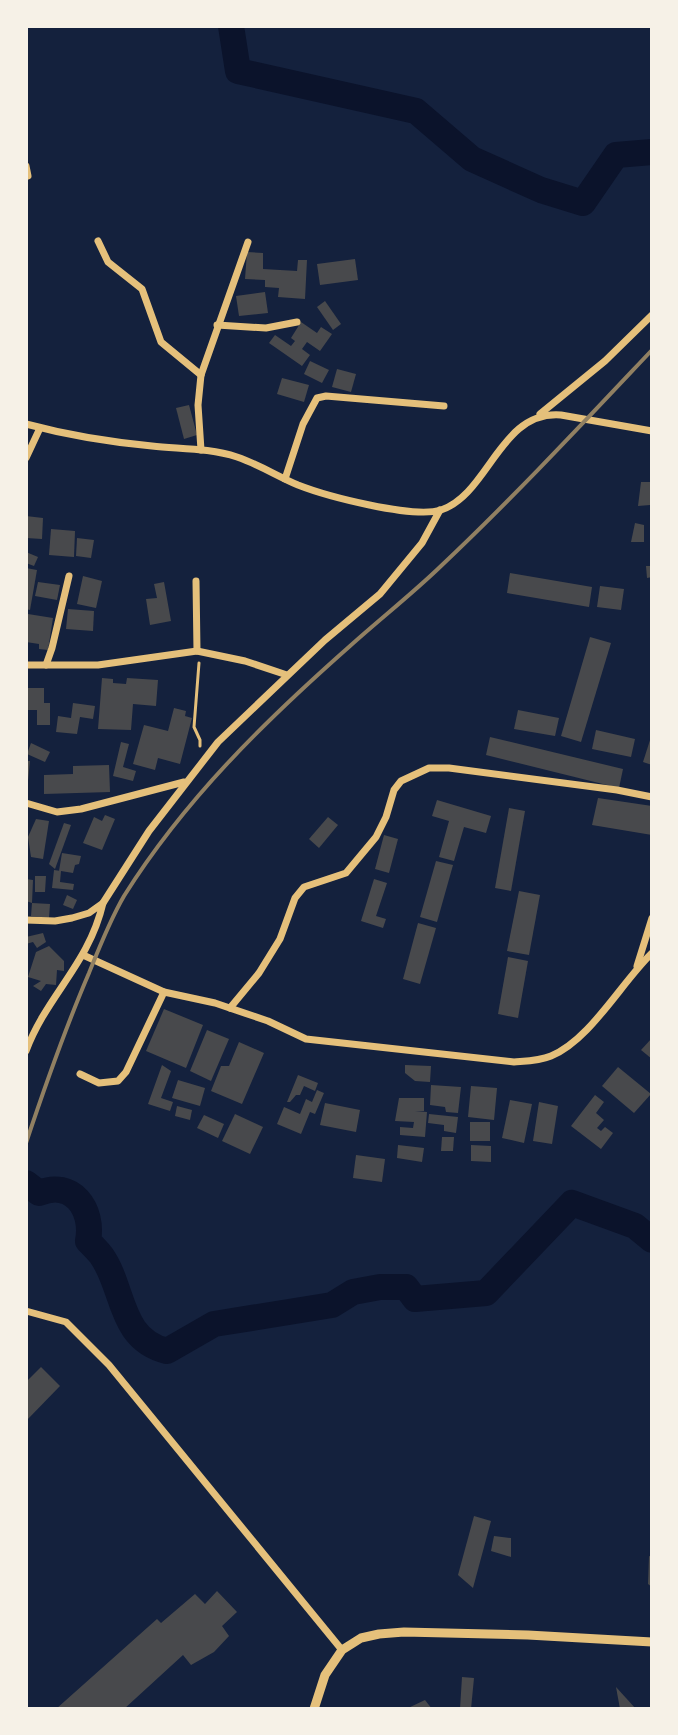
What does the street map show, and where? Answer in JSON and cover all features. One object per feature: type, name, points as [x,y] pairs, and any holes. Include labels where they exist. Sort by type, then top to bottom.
[{"type":"street","points":[[26,166],[28,176]]},
{"type":"street","points":[[98,241],[108,262],[142,289],[161,342],[201,375]]},
{"type":"street","points":[[201,450],[198,405],[201,375],[248,242]]},
{"type":"street","points":[[26,1051],[34,1029],[83,955],[98,925],[103,903],[186,781],[218,742],[287,675],[380,594],[422,543],[440,510],[471,487],[509,439],[605,361],[652,315]]},
{"type":"street","points":[[217,325],[266,328],[297,322]]},
{"type":"street","points":[[285,479],[303,424],[317,398],[326,396],[444,406]]},
{"type":"street","points":[[536,417],[548,414],[574,417],[652,431]]},
{"type":"street","points":[[26,424],[113,442],[236,456],[310,489],[402,510],[440,510]]},
{"type":"street","points":[[26,458],[40,428]]},
{"type":"street","points":[[46,665],[69,576]]},
{"type":"street","points":[[196,581],[198,651]]},
{"type":"street","points":[[26,665],[98,665],[198,651],[245,661],[287,675]]},
{"type":"street","points":[[230,1008],[280,939],[295,898],[304,887],[346,873],[376,837],[394,790],[401,781],[429,768],[449,768],[652,797]]},
{"type":"street","points":[[26,803],[57,812],[81,809],[186,781]]},
{"type":"street","points":[[26,920],[72,918],[89,913],[103,903]]},
{"type":"street","points":[[635,969],[652,918]]},
{"type":"street","points":[[83,955],[164,992],[230,1008],[306,1039],[514,1062],[540,1060],[566,1048],[600,1016],[635,969],[652,953]]},
{"type":"street","points":[[80,1074],[99,1083],[118,1081],[126,1072],[164,992]]},
{"type":"street","points":[[26,1311],[66,1322],[109,1365],[342,1650]]},
{"type":"street","points":[[314,1709],[325,1675],[342,1650],[361,1638],[404,1632],[652,1642]]},
{"type":"path","points":[[198,651],[194,727],[200,748]]},
{"type":"building","points":[[247,252],[263,253],[263,269],[297,271],[298,260],[307,260],[305,299],[278,297],[279,288],[265,287],[265,280],[245,279]]},
{"type":"building","points":[[355,259],[358,280],[320,285],[317,264]]},
{"type":"building","points":[[265,292],[268,313],[239,316],[236,296]]},
{"type":"building","points":[[325,301],[341,324],[333,330],[317,307]]},
{"type":"building","points":[[301,322],[317,333],[321,327],[332,334],[320,351],[307,342],[302,349],[310,355],[302,366],[269,343],[275,335],[291,346],[295,341],[291,338]]},
{"type":"building","points":[[310,361],[329,370],[322,383],[304,374]]},
{"type":"building","points":[[337,369],[356,374],[351,392],[332,387]]},
{"type":"building","points":[[282,378],[309,385],[304,402],[277,394]]},
{"type":"building","points":[[189,405],[197,435],[184,439],[176,408]]},
{"type":"building","points":[[641,482],[651,482],[650,505],[638,506]]},
{"type":"building","points":[[26,516],[43,518],[42,539],[26,538]]},
{"type":"building","points":[[635,523],[644,525],[644,542],[631,542]]},
{"type":"building","points":[[51,529],[75,531],[74,557],[49,555]]},
{"type":"building","points":[[77,538],[94,540],[91,558],[76,556]]},
{"type":"building","points":[[26,552],[38,557],[34,566],[26,563]]},
{"type":"building","points":[[646,566],[652,566],[652,577],[647,578]]},
{"type":"building","points":[[26,568],[37,570],[30,610],[26,609]]},
{"type":"building","points":[[510,573],[592,587],[589,607],[507,593]]},
{"type":"building","points":[[83,576],[102,581],[96,608],[77,604]]},
{"type":"building","points":[[38,582],[60,585],[57,600],[35,596]]},
{"type":"building","points":[[164,582],[171,621],[150,625],[146,599],[157,598],[154,584]]},
{"type":"building","points":[[600,586],[624,589],[621,610],[597,607]]},
{"type":"building","points":[[68,609],[94,611],[93,631],[66,629]]},
{"type":"building","points":[[28,614],[53,618],[48,650],[39,649],[39,644],[26,642]]},
{"type":"building","points":[[590,637],[611,643],[581,742],[561,736]]},
{"type":"building","points":[[102,678],[126,684],[127,678],[158,680],[156,706],[133,704],[131,730],[98,729]]},
{"type":"building","points":[[26,688],[44,688],[44,703],[50,703],[50,725],[37,725],[37,710],[26,710]]},
{"type":"building","points":[[73,703],[95,706],[93,719],[80,717],[77,734],[56,732],[58,716],[71,718]]},
{"type":"building","points":[[174,708],[186,711],[185,716],[192,718],[180,764],[158,758],[155,770],[133,764],[144,725],[168,731]]},
{"type":"building","points":[[518,710],[559,718],[555,736],[514,729]]},
{"type":"building","points":[[596,730],[635,739],[631,757],[592,749]]},
{"type":"building","points":[[490,737],[623,769],[619,788],[486,755]]},
{"type":"building","points":[[652,737],[652,765],[643,762]]},
{"type":"building","points":[[121,742],[129,744],[123,767],[136,771],[133,781],[113,776]]},
{"type":"building","points":[[31,743],[50,752],[45,762],[27,754]]},
{"type":"building","points":[[26,761],[30,761],[28,781],[26,781]]},
{"type":"building","points":[[109,765],[110,792],[44,794],[44,775],[73,774],[73,766]]},
{"type":"building","points":[[598,798],[652,806],[652,835],[592,825]]},
{"type":"building","points":[[437,800],[491,816],[486,833],[464,827],[454,861],[439,857],[449,821],[432,816]]},
{"type":"building","points":[[509,808],[525,811],[511,891],[495,888]]},
{"type":"building","points":[[105,815],[115,819],[102,850],[83,843],[94,817],[102,821]]},
{"type":"building","points":[[328,817],[338,825],[319,848],[309,839]]},
{"type":"building","points":[[36,819],[49,821],[43,859],[31,857],[28,837]]},
{"type":"building","points":[[64,823],[71,825],[55,869],[49,864]]},
{"type":"building","points":[[384,835],[398,839],[389,873],[375,869]]},
{"type":"building","points":[[62,853],[81,856],[73,873],[61,871],[60,882],[74,884],[73,890],[52,888],[54,870],[59,871]]},
{"type":"building","points":[[436,861],[453,865],[437,922],[420,917]]},
{"type":"building","points":[[35,876],[46,876],[45,892],[35,892]]},
{"type":"building","points":[[26,879],[33,880],[32,903],[26,901]]},
{"type":"building","points":[[374,879],[387,883],[376,916],[386,919],[383,928],[361,921]]},
{"type":"building","points":[[519,891],[540,895],[529,955],[507,951]]},
{"type":"building","points":[[67,895],[77,900],[73,909],[63,905]]},
{"type":"building","points":[[32,903],[50,904],[49,918],[31,916]]},
{"type":"building","points":[[418,923],[436,928],[420,984],[403,979]]},
{"type":"building","points":[[43,933],[46,942],[37,948],[33,942],[26,944],[26,937]]},
{"type":"building","points":[[49,946],[64,961],[64,971],[57,970],[56,985],[46,984],[41,991],[33,986],[41,981],[28,977],[36,952]]},
{"type":"building","points":[[508,957],[528,961],[518,1018],[498,1014]]},
{"type":"building","points":[[164,1009],[203,1025],[186,1068],[146,1051]]},
{"type":"building","points":[[207,1030],[229,1039],[211,1081],[190,1071]]},
{"type":"building","points":[[652,1038],[652,1059],[641,1050]]},
{"type":"building","points":[[239,1042],[264,1053],[242,1104],[211,1091],[221,1066],[229,1066]]},
{"type":"building","points":[[162,1065],[171,1071],[161,1098],[173,1102],[170,1111],[148,1104]]},
{"type":"building","points":[[405,1065],[431,1066],[430,1082],[415,1081],[405,1073]]},
{"type":"building","points":[[618,1067],[651,1094],[634,1113],[602,1086]]},
{"type":"building","points":[[298,1075],[318,1083],[315,1091],[304,1086],[300,1095],[287,1102]]},
{"type":"building","points":[[178,1080],[205,1088],[200,1106],[172,1098]]},
{"type":"building","points":[[431,1085],[461,1087],[458,1113],[430,1105]]},
{"type":"building","points":[[471,1086],[497,1088],[494,1120],[468,1117]]},
{"type":"building","points":[[317,1090],[324,1093],[315,1114],[310,1112],[301,1134],[277,1124],[284,1107],[300,1114],[306,1099],[312,1102]]},
{"type":"building","points":[[595,1095],[604,1102],[596,1113],[604,1120],[597,1128],[601,1131],[605,1127],[613,1133],[601,1149],[571,1126]]},
{"type":"building","points":[[399,1098],[424,1098],[424,1111],[415,1111],[427,1112],[425,1137],[400,1135],[400,1127],[413,1128],[414,1122],[395,1121]]},
{"type":"building","points":[[510,1100],[532,1104],[524,1143],[502,1138]]},
{"type":"building","points":[[539,1102],[558,1106],[552,1144],[533,1141]]},
{"type":"building","points":[[325,1103],[360,1110],[356,1132],[320,1125]]},
{"type":"building","points":[[177,1106],[192,1110],[190,1120],[175,1116]]},
{"type":"building","points":[[235,1114],[263,1127],[250,1154],[222,1141]]},
{"type":"building","points":[[429,1114],[458,1117],[456,1133],[444,1131],[444,1125],[428,1123]]},
{"type":"building","points":[[204,1115],[224,1124],[218,1138],[197,1128]]},
{"type":"building","points":[[470,1122],[490,1122],[490,1141],[470,1141]]},
{"type":"building","points":[[442,1137],[454,1137],[453,1151],[441,1151]]},
{"type":"building","points":[[398,1145],[424,1148],[422,1162],[397,1158]]},
{"type":"building","points":[[471,1145],[491,1146],[491,1162],[471,1161]]},
{"type":"building","points":[[356,1155],[385,1159],[382,1182],[353,1178]]},
{"type":"building","points":[[41,1367],[60,1386],[26,1421],[26,1382]]},
{"type":"building","points":[[474,1516],[491,1521],[473,1588],[458,1575]]},
{"type":"building","points":[[494,1536],[511,1538],[511,1557],[491,1551]]},
{"type":"building","points":[[649,1556],[652,1557],[652,1587],[648,1584]]},
{"type":"building","points":[[217,1591],[237,1612],[222,1626],[229,1636],[214,1652],[191,1665],[183,1655],[124,1709],[56,1709],[157,1619],[161,1623],[195,1594],[205,1604]]},
{"type":"building","points":[[462,1677],[474,1678],[471,1709],[460,1709]]},
{"type":"building","points":[[616,1687],[636,1709],[620,1709]]},
{"type":"building","points":[[425,1700],[432,1709],[406,1709]]},
{"type":"waterway","points":[[231,26],[238,71],[416,111],[472,159],[541,190],[583,203],[616,155],[652,152]]},
{"type":"waterway","points":[[26,1183],[39,1193],[61,1190],[78,1200],[88,1218],[88,1241],[109,1268],[131,1324],[139,1336],[167,1351],[214,1324],[332,1305],[353,1292],[380,1287],[406,1287],[415,1299],[486,1293],[572,1203],[635,1226],[652,1240]]},
{"type":"railway","points":[[26,1143],[109,924],[124,896],[173,827],[257,732],[468,540],[652,350]]}]
